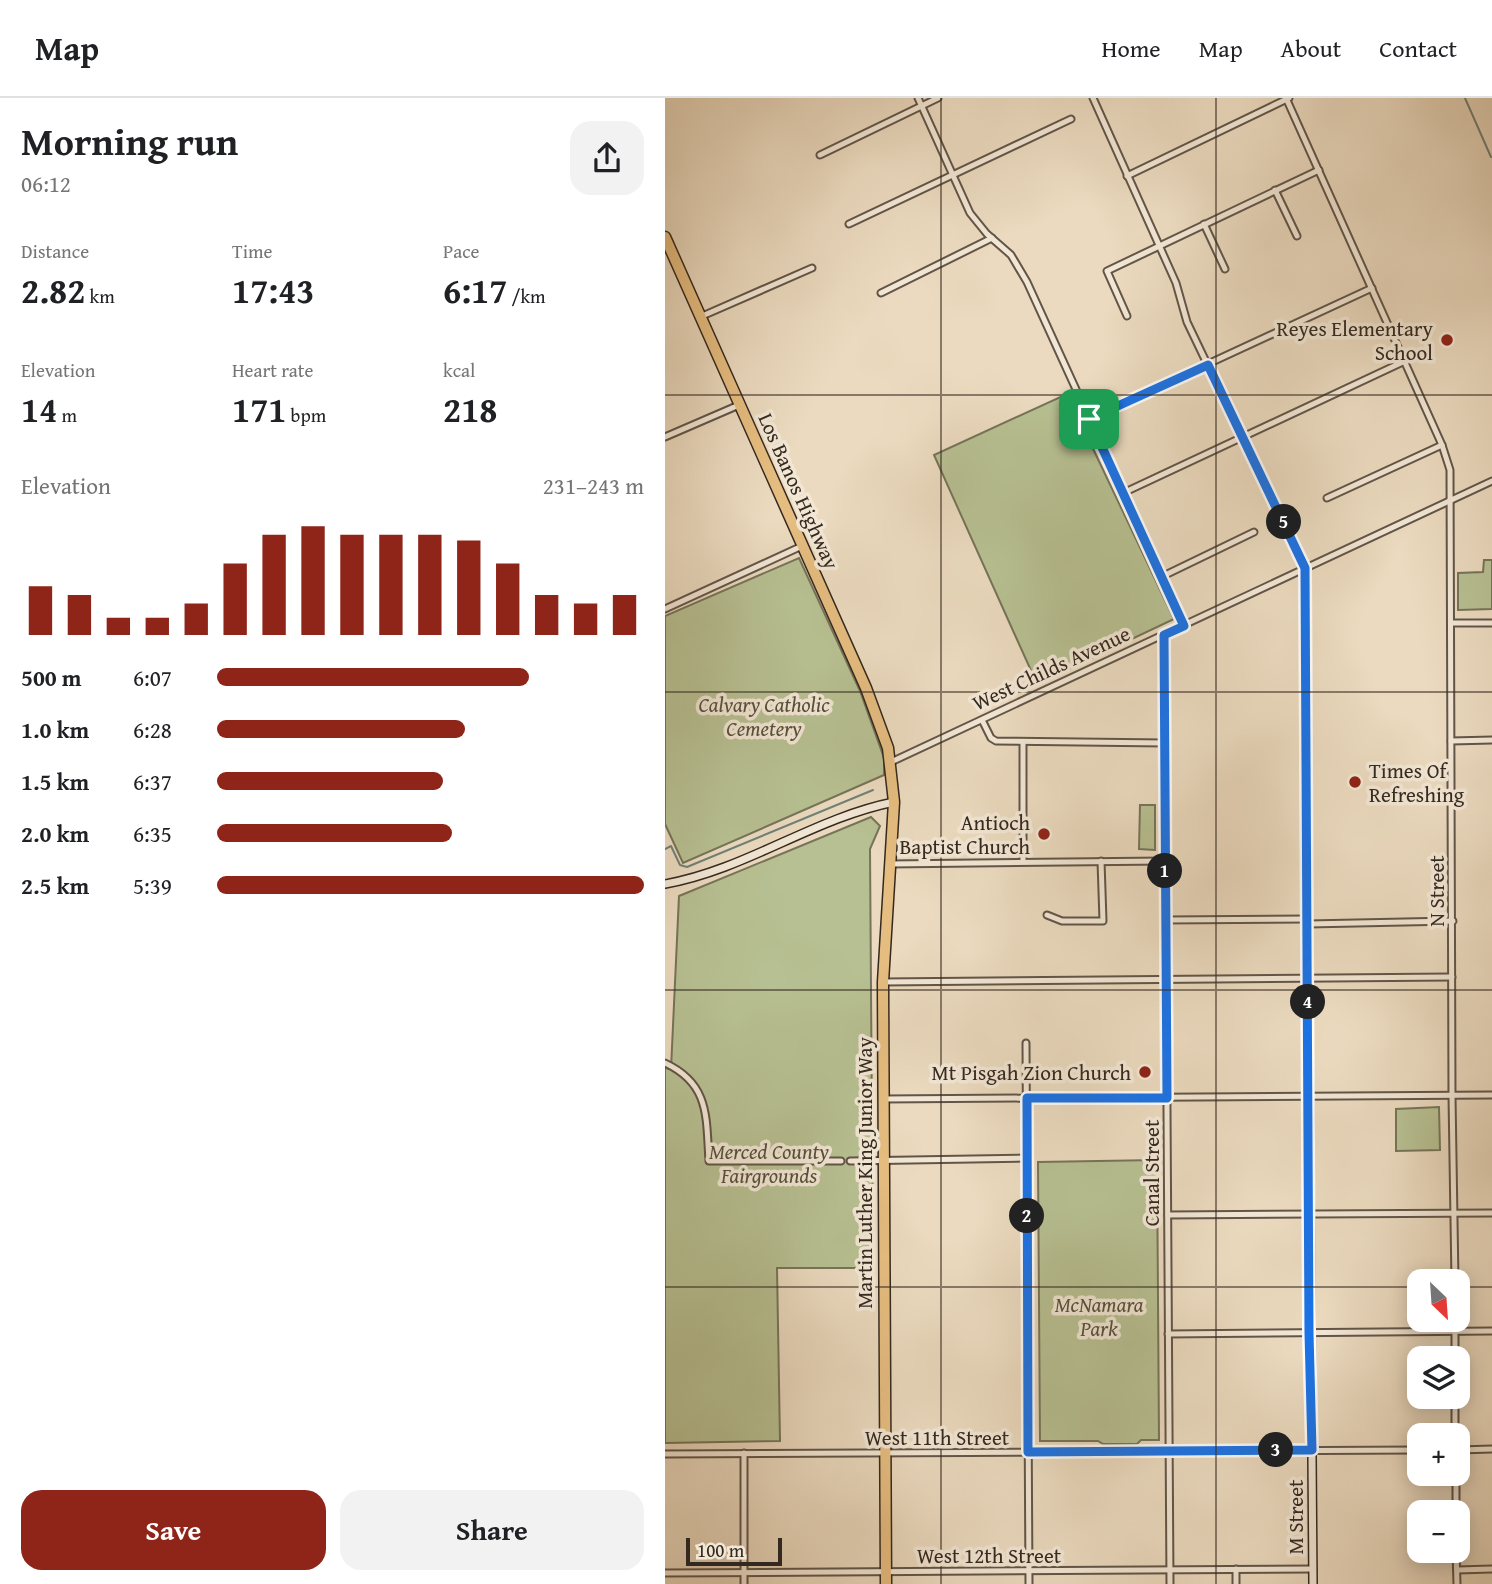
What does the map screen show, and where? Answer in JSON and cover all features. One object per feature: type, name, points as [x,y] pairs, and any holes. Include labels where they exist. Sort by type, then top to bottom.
[{"type":"highway","name":"Los Banos Highway","points":[[665,237],[866,688],[891,762]]},
{"type":"highway","name":"Martin Luther King Junior Way","points":[[886,1584],[883,982],[894,802],[891,762]]},
{"type":"street","points":[[918,98],[975,221],[1007,250],[1019,267],[1184,626]]},
{"type":"street","points":[[820,155],[938,98]]},
{"type":"street","points":[[1093,98],[1176,283],[1188,322],[1305,568]]},
{"type":"street","points":[[1127,176],[1288,98]]},
{"type":"street","name":"N Street","points":[[1288,98],[1442,445],[1450,470],[1455,1269]]},
{"type":"street","points":[[849,224],[1071,118]]},
{"type":"street","points":[[1127,316],[1107,271],[1319,170]]},
{"type":"street","points":[[1275,190],[1297,236]]},
{"type":"street","points":[[1204,224],[1225,269]]},
{"type":"street","points":[[881,293],[992,238]]},
{"type":"street","points":[[700,317],[812,268]]},
{"type":"street","points":[[1089,419],[1372,288]]},
{"type":"street","points":[[1123,493],[1405,361]]},
{"type":"street","points":[[665,437],[740,405]]},
{"type":"street","points":[[1327,498],[1442,445]]},
{"type":"street","name":"West Childs Avenue","points":[[891,762],[1492,481]]},
{"type":"street","points":[[1161,577],[1254,532]]},
{"type":"street","points":[[665,609],[803,546]]},
{"type":"street","name":"M Street","points":[[1305,568],[1313,1584]]},
{"type":"street","points":[[1451,623],[1492,623]]},
{"type":"street","name":"Canal Street","points":[[1164,635],[1170,1584]]},
{"type":"street","points":[[982,720],[991,738],[996,741],[1165,743]]},
{"type":"street","points":[[1451,741],[1492,740]]},
{"type":"street","points":[[1023,743],[1023,861]]},
{"type":"street","points":[[665,884],[716,871],[867,808],[894,802]]},
{"type":"street","points":[[1047,915],[1062,920],[1103,921],[1101,861]]},
{"type":"street","points":[[889,864],[1165,861]]},
{"type":"street","points":[[1165,920],[1453,921]]},
{"type":"street","points":[[883,982],[1452,977]]},
{"type":"street","points":[[1026,1043],[1029,1584]]},
{"type":"street","points":[[665,1063],[678,1069],[698,1087],[705,1108],[709,1161],[841,1161]]},
{"type":"street","points":[[883,1099],[1492,1096]]},
{"type":"street","points":[[850,1161],[1027,1158]]},
{"type":"street","points":[[1167,1215],[1492,1213]]},
{"type":"street","points":[[1470,1331],[1492,1331]]},
{"type":"street","points":[[1168,1334],[1407,1332]]},
{"type":"street","points":[[1470,1450],[1492,1449]]},
{"type":"street","name":"West 11th Street","points":[[665,1454],[1407,1450]]},
{"type":"street","points":[[744,1453],[744,1584]]},
{"type":"street","points":[[1457,1563],[1457,1584]]},
{"type":"street","points":[[1236,1569],[1236,1584]]},
{"type":"street","name":"West 12th Street","points":[[665,1573],[1313,1569]]},
{"type":"street","points":[[1457,1570],[1492,1569]]},
{"type":"green space","points":[[1067,394],[1174,619],[1037,684],[934,455]]},
{"type":"green space","name":"Calvary Catholic Cemetery","points":[[799,558],[860,691],[884,758],[884,775],[683,863],[665,824],[665,616]]},
{"type":"green space","points":[[1484,560],[1492,560],[1492,609],[1458,610],[1458,573],[1483,572]]},
{"type":"green space","points":[[1140,805],[1155,805],[1155,850],[1139,849]]},
{"type":"green space","name":"Merced County Fairgrounds","points":[[871,817],[880,826],[870,849],[873,1268],[777,1268],[780,1441],[665,1443],[665,1068],[671,1069],[679,896]]},
{"type":"green space","points":[[1439,1107],[1440,1150],[1396,1151],[1396,1109]]},
{"type":"green space","name":"McNamara Park","points":[[1157,1160],[1159,1440],[1141,1440],[1137,1444],[1040,1441],[1038,1162]]},
{"type":"waterway","points":[[1465,98],[1491,157]]},
{"type":"waterway","points":[[665,849],[671,846],[680,865],[687,867],[873,790]]},
{"type":"place","name":"Reyes Elementary School","points":[[1447,340]]},
{"type":"place","name":"Times Of Refreshing","points":[[1355,782]]},
{"type":"place","name":"Antioch Baptist Church","points":[[1044,834]]},
{"type":"place","name":"Mt Pisgah Zion Church","points":[[1145,1072]]},
{"type":"route","points":[[1208,365],[1305,568],[1312,1450],[1028,1452],[1027,1098],[1167,1098],[1164,635],[1184,626],[1089,419],[1208,365]]}]
